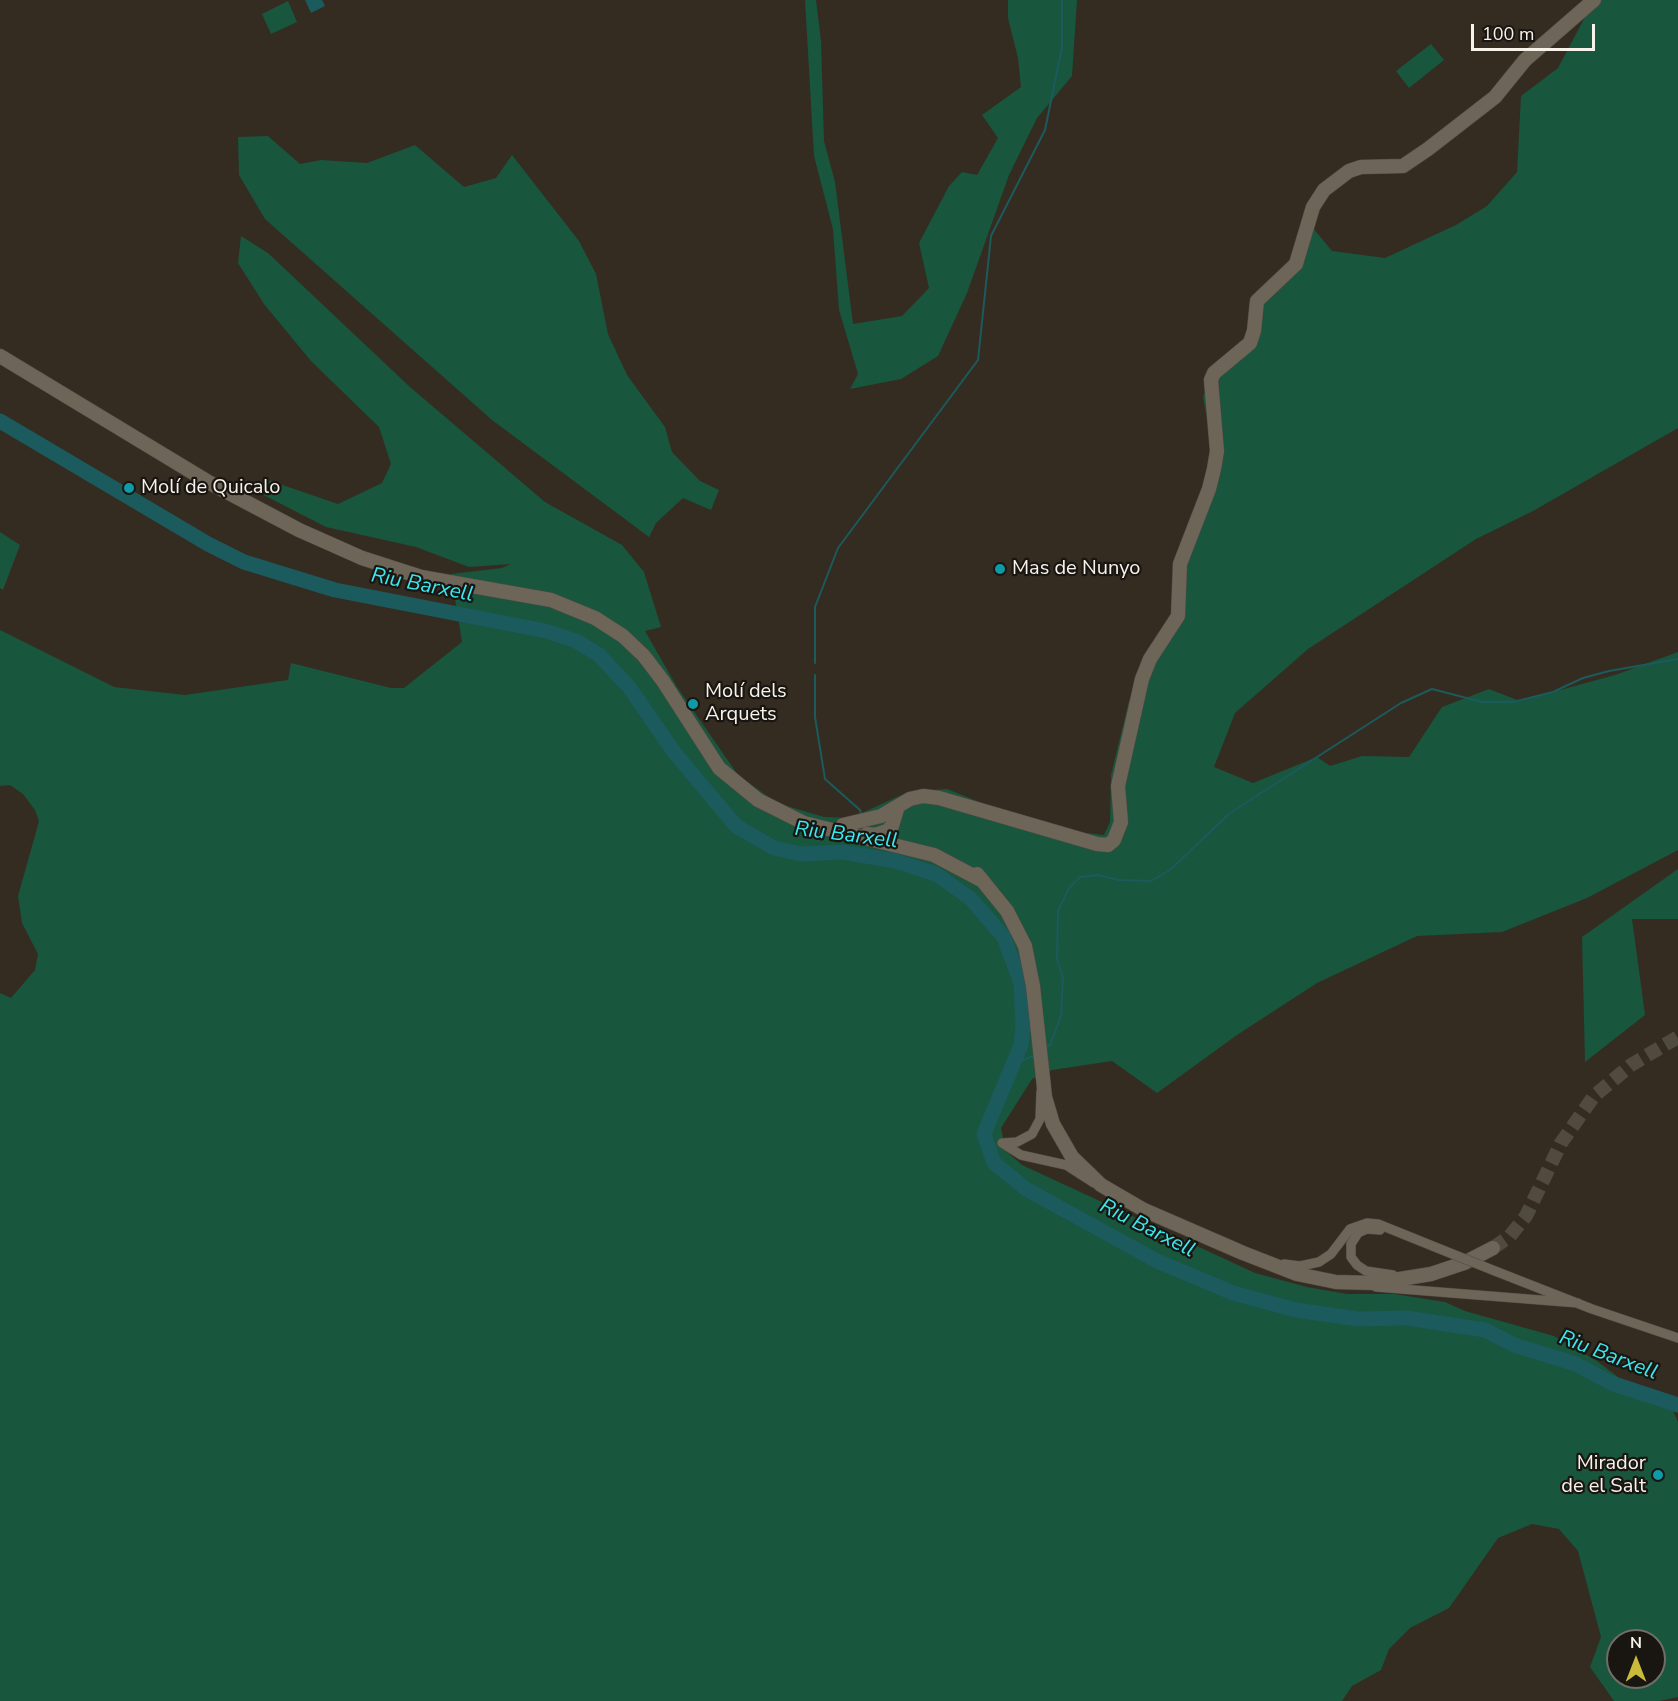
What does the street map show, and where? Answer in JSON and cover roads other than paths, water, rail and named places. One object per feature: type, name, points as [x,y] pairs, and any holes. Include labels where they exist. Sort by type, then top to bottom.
[{"type":"main road","points":[[844,829],[881,816],[923,796],[939,798],[1097,843],[1108,845],[1114,840],[1121,822],[1118,786],[1142,679],[1150,659],[1178,616],[1180,564],[1209,489],[1214,469],[1216,451],[1211,380],[1214,373],[1250,343],[1254,331],[1257,302],[1296,264],[1313,207],[1324,190],[1349,171],[1361,167],[1403,166],[1428,149],[1495,97],[1525,60],[1594,0]]},
{"type":"main road","points":[[0,356],[210,483],[354,555],[421,577],[551,600],[595,618],[623,636],[653,667],[715,759],[776,804],[844,829],[916,849],[953,864],[983,881]]},
{"type":"main road","points":[[898,806],[885,838],[907,843],[916,849]]},
{"type":"main road","points":[[881,816],[878,823],[887,829],[903,837],[940,849],[975,871],[1007,911],[1025,946],[1033,986],[1048,1110],[1064,1146],[1079,1166],[1101,1185],[1144,1210],[1243,1253],[1297,1274],[1353,1284],[1390,1282],[1431,1274],[1464,1263],[1493,1248]]},
{"type":"main road","points":[[844,829],[887,829]]},
{"type":"street","points":[[1021,1155],[1021,1145],[1039,1124],[1041,1113],[1039,1098],[1044,1084]]},
{"type":"street","points":[[1025,1139],[1002,1143],[1021,1155],[1057,1161],[1101,1185]]},
{"type":"street","points":[[1243,1253],[1290,1266],[1309,1266],[1327,1257],[1345,1234],[1357,1225],[1373,1223],[1578,1303],[1678,1338]]},
{"type":"street","points":[[1391,1231],[1367,1229],[1358,1233],[1351,1244],[1353,1261],[1361,1269],[1377,1274],[1431,1274]]},
{"type":"street","points":[[1353,1284],[1578,1303]]},
{"type":"water","points":[[305,0],[322,0],[325,6],[311,13]]},
{"type":"waterway","points":[[815,663],[815,607],[838,548],[978,360],[991,236],[1045,130],[1062,47],[1062,0]]},
{"type":"waterway","name":"Riu Barxell","points":[[0,421],[208,544],[244,562],[335,590],[546,631],[576,641],[599,655],[629,687],[674,752],[736,826],[774,848],[801,854],[843,852],[895,861],[936,874],[971,899],[1004,937],[1021,984],[1023,1026],[1021,1045],[984,1134],[994,1163],[1026,1189],[1157,1261],[1233,1293],[1296,1310],[1358,1319],[1407,1318],[1485,1330],[1514,1345],[1576,1364],[1611,1383],[1678,1405]]},
{"type":"waterway","points":[[1047,1047],[1050,1045],[1061,1016],[1063,978],[1057,959],[1058,911],[1069,888],[1080,877],[1098,875],[1119,880],[1151,881],[1170,870],[1230,813],[1401,703],[1432,689],[1482,702],[1513,702],[1553,692],[1583,678],[1609,671],[1678,659]]},
{"type":"waterway","points":[[815,675],[815,717],[825,779],[860,810],[861,814]]},
{"type":"waterway","points":[[864,844],[865,856]]},
{"type":"waterway","points":[[1015,1064],[1033,1056]]},
{"type":"tunnel","points":[[1493,1248],[1510,1236],[1526,1216],[1561,1143],[1594,1096],[1631,1065],[1678,1037]]},
{"type":"place","name":"Molí de Quicalo","points":[[129,488]]},
{"type":"place","name":"Mas de Nunyo","points":[[1000,569]]},
{"type":"place","name":"Molí dels Arquets","points":[[693,704]]},
{"type":"place","name":"Mirador de el Salt","points":[[1658,1475]]}]
